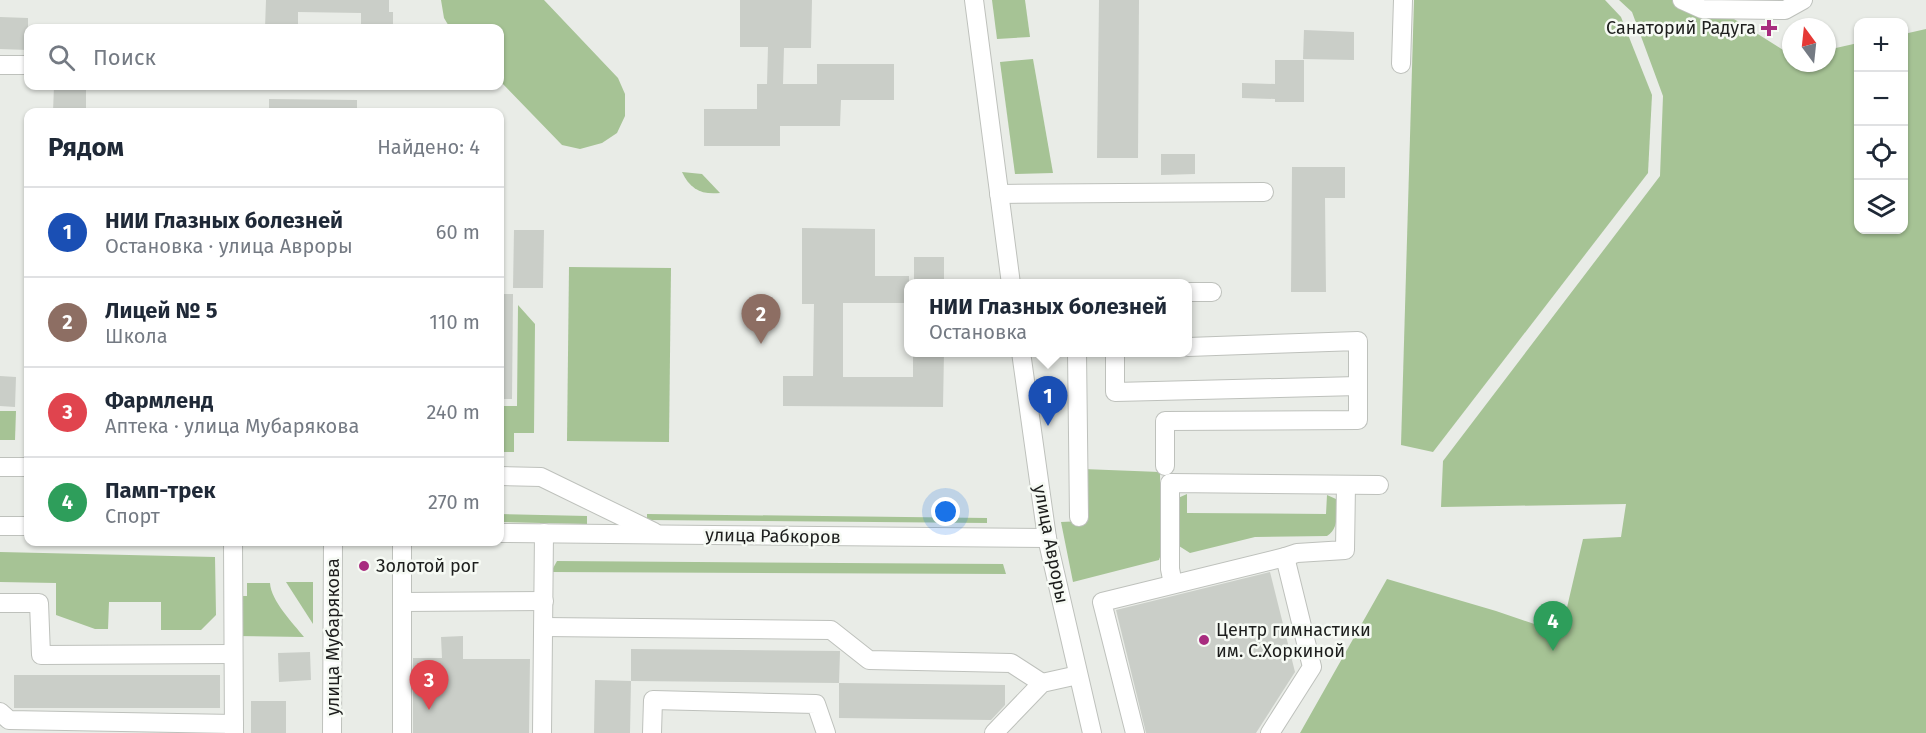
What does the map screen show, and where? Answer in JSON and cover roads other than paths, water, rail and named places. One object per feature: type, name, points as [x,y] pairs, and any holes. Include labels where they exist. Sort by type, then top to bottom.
[{"type":"street","points":[[974,0],[1010,279]]},
{"type":"street","points":[[1401,64],[1402,0]]},
{"type":"street","points":[[1682,0],[1702,9],[1785,10],[1803,0]]},
{"type":"street","points":[[0,65],[24,65]]},
{"type":"street","points":[[999,194],[1264,192]]},
{"type":"street","points":[[1192,292],[1212,292]]},
{"type":"street","points":[[1165,466],[1165,421],[1358,420],[1358,341],[1192,347]]},
{"type":"street","name":"улица Авроры","points":[[1021,357],[1047,538],[1092,733]]},
{"type":"street","points":[[1077,357],[1079,517]]},
{"type":"street","points":[[1115,357],[1115,392],[1358,386]]},
{"type":"street","points":[[0,466],[24,467]]},
{"type":"street","points":[[504,476],[541,477],[661,535]]},
{"type":"street","points":[[1173,584],[1170,569],[1170,483],[1379,485]]},
{"type":"street","points":[[1135,733],[1102,602],[1297,553],[1346,550],[1346,485]]},
{"type":"street","points":[[0,526],[24,526]]},
{"type":"street","name":"улица Рабкоров","points":[[504,533],[1047,538]]},
{"type":"street","points":[[542,733],[543,533]]},
{"type":"street","points":[[0,712],[9,720],[234,728],[233,546]]},
{"type":"street","name":"улица Мубарякова","points":[[332,733],[333,546]]},
{"type":"street","points":[[402,546],[402,733]]},
{"type":"street","points":[[1270,733],[1312,667],[1285,557]]},
{"type":"street","points":[[402,602],[544,601]]},
{"type":"street","points":[[0,603],[39,603],[41,655],[233,654]]},
{"type":"street","points":[[544,627],[831,630],[869,660],[1011,663],[1042,683]]},
{"type":"street","points":[[994,733],[1042,683],[1078,675]]},
{"type":"street","points":[[652,733],[653,700],[816,704],[826,733]]},
{"type":"place","name":"Санаторий Радуга","points":[[1769,28]]},
{"type":"place","name":"Лицей № 5","points":[[761,344]]},
{"type":"place","name":"НИИ Глазных болезней","points":[[1048,426]]},
{"type":"place","name":"Золотой рог","points":[[364,566]]},
{"type":"place","name":"Центр гимнастики им. С.Хоркиной","points":[[1204,640]]},
{"type":"place","name":"Памп-трек","points":[[1553,651]]},
{"type":"place","name":"Фармленд","points":[[429,710]]}]
